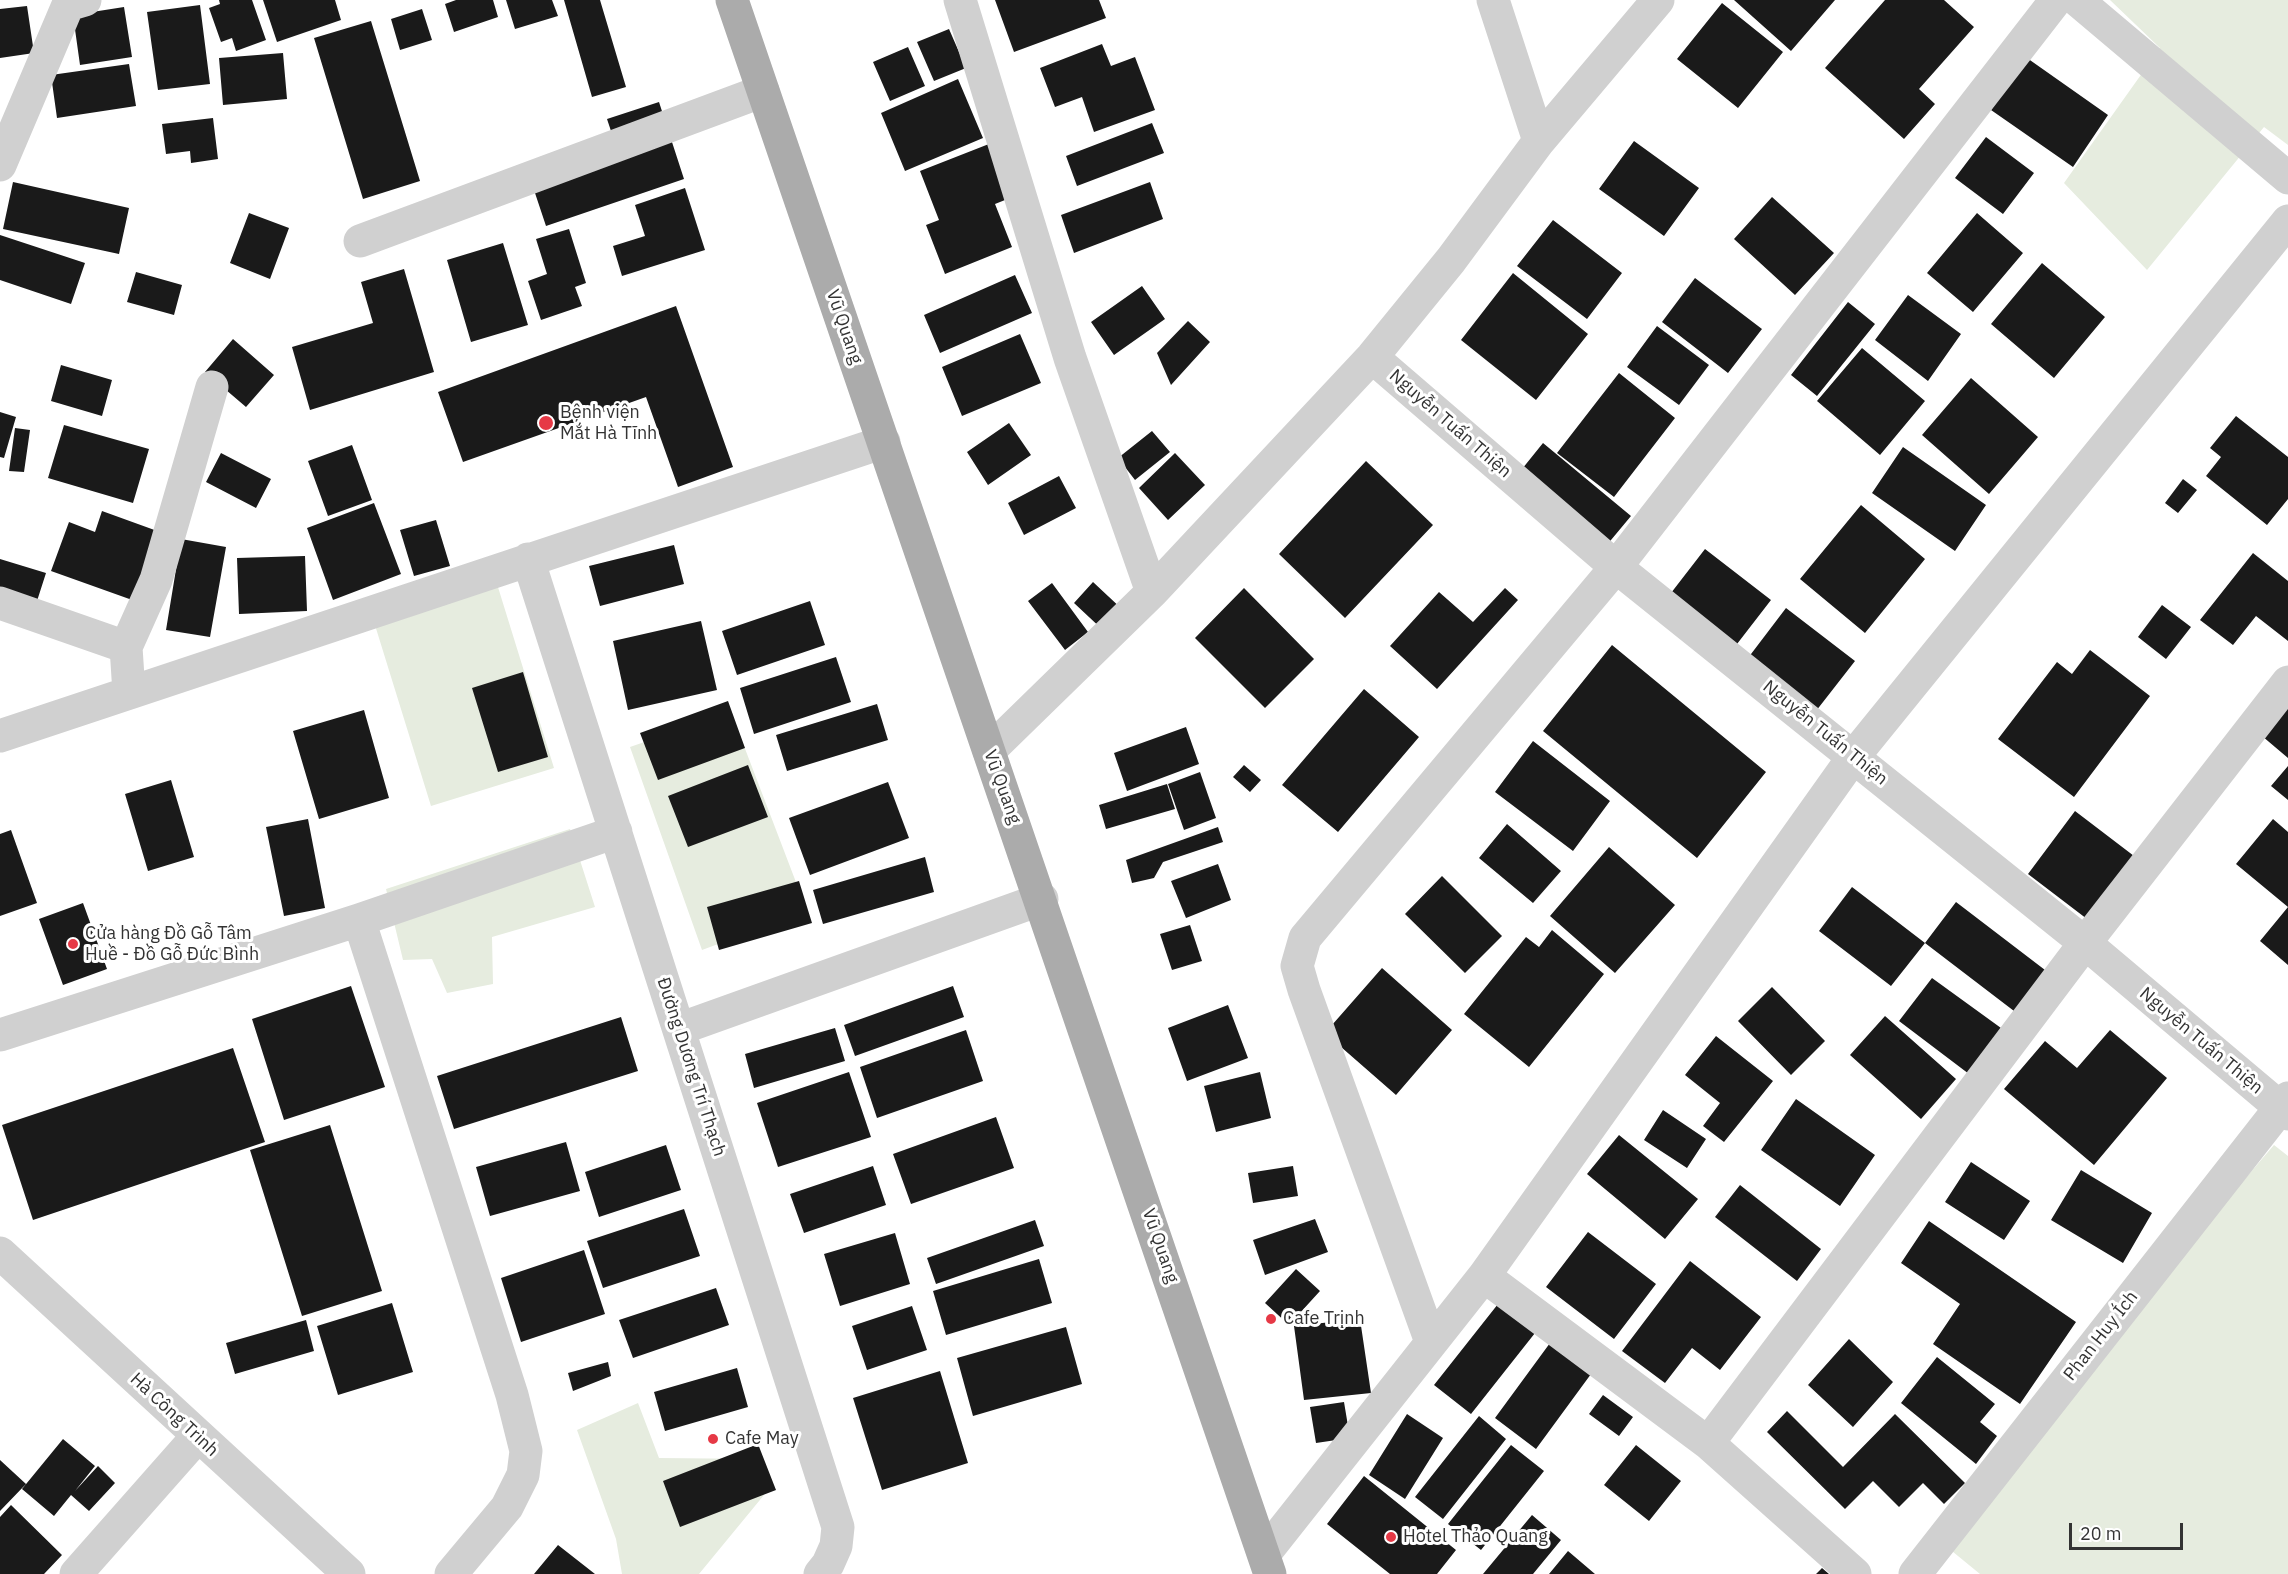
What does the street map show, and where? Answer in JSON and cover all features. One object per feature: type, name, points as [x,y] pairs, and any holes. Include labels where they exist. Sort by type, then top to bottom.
[{"type":"main road","name":"Vũ Quang","points":[[732,0],[989,751],[1042,899],[1260,1567]]},
{"type":"main road","points":[[1260,1567],[1292,1574]]},
{"type":"street","points":[[0,165],[68,5],[85,0]]},
{"type":"street","points":[[960,0],[984,69],[1070,358],[1152,592]]},
{"type":"street","points":[[1493,0],[1539,141]]},
{"type":"street","points":[[989,751],[1152,592],[1372,357],[1451,260],[1539,141],[1658,0]]},
{"type":"street","points":[[1431,1342],[1297,966],[1305,938],[1616,567],[2056,0]]},
{"type":"street","points":[[2077,0],[2288,178]]},
{"type":"street","points":[[360,241],[762,92]]},
{"type":"street","points":[[1260,1567],[1484,1276],[1854,756],[2288,221]]},
{"type":"street","name":"Nguyễn Tuấn Thiện","points":[[1372,357],[1616,567],[1854,756],[2285,1107]]},
{"type":"street","points":[[129,693],[126,647],[156,580],[212,387]]},
{"type":"street","points":[[0,736],[884,442]]},
{"type":"street","name":"Đường Dương Trí Thạch","points":[[528,559],[838,1527],[836,1546],[828,1564],[820,1574]]},
{"type":"street","points":[[0,603],[126,647]]},
{"type":"street","points":[[1707,1443],[2085,943],[2288,682]]},
{"type":"street","points":[[0,1035],[359,920],[616,832]]},
{"type":"street","points":[[679,1029],[1042,899]]},
{"type":"street","points":[[359,920],[515,1404],[526,1451],[523,1475],[507,1507],[451,1574]]},
{"type":"street","name":"Phan Huy Ích","points":[[1915,1574],[2285,1107]]},
{"type":"street","name":"Hà Công Trình","points":[[0,1253],[197,1437],[349,1574]]},
{"type":"street","points":[[1484,1276],[1707,1443],[1855,1574]]},
{"type":"street","points":[[76,1574],[197,1437]]},
{"type":"shaded area","points":[[2110,0],[2288,0],[2288,145],[2264,127],[2147,270],[2064,183],[2160,48]]},
{"type":"shaded area","points":[[493,571],[554,768],[431,806],[370,609]]},
{"type":"shaded area","points":[[731,712],[807,911],[702,950],[630,747]]},
{"type":"shaded area","points":[[570,829],[595,907],[492,937],[493,984],[447,993],[432,959],[403,960],[386,889]]},
{"type":"shaded area","points":[[2274,1145],[2288,1156],[2288,1574],[1980,1574],[1936,1538]]},
{"type":"shaded area","points":[[638,1403],[659,1458],[761,1459],[764,1495],[699,1574],[622,1574],[616,1539],[577,1430]]},
{"type":"building","points":[[219,0],[252,0],[266,40],[236,51],[232,38],[221,42],[209,8],[220,4]]},
{"type":"building","points":[[263,0],[335,0],[341,20],[277,42]]},
{"type":"building","points":[[456,0],[493,0],[498,17],[454,32],[445,4]]},
{"type":"building","points":[[506,0],[552,0],[558,16],[515,29]]},
{"type":"building","points":[[564,0],[600,0],[626,87],[592,97]]},
{"type":"building","points":[[995,0],[1099,0],[1106,18],[1014,52]]},
{"type":"building","points":[[1734,0],[1835,0],[1791,51]]},
{"type":"building","points":[[1885,0],[1944,0],[1974,27],[1919,89],[1935,104],[1904,139],[1825,68]]},
{"type":"building","points":[[1722,3],[1783,52],[1738,108],[1677,59]]},
{"type":"building","points":[[200,5],[210,84],[158,90],[147,12]]},
{"type":"building","points":[[27,6],[34,53],[0,58],[0,9]]},
{"type":"building","points":[[124,7],[132,57],[80,65],[73,15]]},
{"type":"building","points":[[422,9],[432,40],[400,50],[391,19]]},
{"type":"building","points":[[371,21],[420,181],[363,199],[314,38]]},
{"type":"building","points":[[949,29],[966,68],[934,81],[917,42]]},
{"type":"building","points":[[1102,44],[1111,66],[1135,57],[1155,110],[1094,132],[1082,97],[1055,107],[1040,68]]},
{"type":"building","points":[[908,47],[925,86],[890,101],[873,62]]},
{"type":"building","points":[[283,53],[287,99],[223,105],[219,58]]},
{"type":"building","points":[[2027,58],[2108,115],[2073,167],[1991,110]]},
{"type":"building","points":[[129,64],[136,106],[57,118],[51,75]]},
{"type":"building","points":[[958,79],[983,138],[905,171],[881,113]]},
{"type":"building","points":[[659,102],[684,179],[546,226],[531,181],[618,152],[607,119]]},
{"type":"building","points":[[213,118],[218,159],[191,163],[190,151],[166,154],[162,124]]},
{"type":"building","points":[[1152,123],[1164,153],[1077,186],[1066,156]]},
{"type":"building","points":[[1986,137],[2034,173],[2003,214],[1955,178]]},
{"type":"building","points":[[1634,141],[1699,188],[1664,236],[1599,189]]},
{"type":"building","points":[[994,142],[1015,196],[995,204],[1012,247],[945,274],[926,225],[939,220],[920,171]]},
{"type":"building","points":[[13,182],[129,208],[119,254],[3,229]]},
{"type":"building","points":[[1150,182],[1163,219],[1074,253],[1061,215]]},
{"type":"building","points":[[685,188],[705,250],[622,276],[613,246],[645,236],[635,205]]},
{"type":"building","points":[[1772,197],[1834,253],[1795,295],[1734,239]]},
{"type":"building","points":[[249,213],[289,228],[270,279],[230,263]]},
{"type":"building","points":[[1977,213],[2023,253],[1973,312],[1927,273]]},
{"type":"building","points":[[1553,220],[1622,273],[1587,319],[1517,266]]},
{"type":"building","points":[[569,229],[586,283],[575,287],[582,306],[541,320],[528,281],[547,274],[536,239]]},
{"type":"building","points":[[0,235],[85,263],[71,304],[0,280]]},
{"type":"building","points":[[503,243],[528,325],[471,342],[447,260]]},
{"type":"building","points":[[2042,263],[2105,317],[2054,378],[1991,324]]},
{"type":"building","points":[[404,269],[434,372],[310,410],[292,347],[373,323],[361,282]]},
{"type":"building","points":[[136,272],[182,285],[174,315],[127,302]]},
{"type":"building","points":[[1513,273],[1588,334],[1536,400],[1461,340]]},
{"type":"building","points":[[1015,275],[1032,313],[940,353],[924,315]]},
{"type":"building","points":[[1695,278],[1762,329],[1728,373],[1662,322]]},
{"type":"building","points":[[1142,286],[1165,319],[1114,355],[1091,322]]},
{"type":"building","points":[[1908,295],[1961,334],[1928,381],[1875,340]]},
{"type":"building","points":[[1848,302],[1875,324],[1817,396],[1791,375]]},
{"type":"building","points":[[676,306],[733,467],[678,487],[646,397],[463,462],[438,392]]},
{"type":"building","points":[[1188,321],[1210,342],[1171,385],[1157,353]]},
{"type":"building","points":[[1657,326],[1709,365],[1679,405],[1627,367]]},
{"type":"building","points":[[1020,334],[1041,383],[962,416],[942,367]]},
{"type":"building","points":[[233,339],[274,375],[246,407],[205,372]]},
{"type":"building","points":[[1862,348],[1925,401],[1880,455],[1817,401]]},
{"type":"building","points":[[61,365],[112,380],[102,416],[51,401]]},
{"type":"building","points":[[1619,373],[1675,418],[1614,497],[1557,453]]},
{"type":"building","points":[[1971,378],[2038,437],[1989,494],[1922,435]]},
{"type":"building","points":[[0,412],[16,417],[4,458],[0,457]]},
{"type":"building","points":[[2236,416],[2288,457],[2288,499],[2267,525],[2206,476],[2221,457],[2210,448]]},
{"type":"building","points":[[1009,423],[1031,455],[988,485],[967,452]]},
{"type":"building","points":[[64,425],[149,449],[133,503],[48,478]]},
{"type":"building","points":[[15,428],[30,430],[24,472],[9,471]]},
{"type":"building","points":[[1152,431],[1170,452],[1135,480],[1118,458]]},
{"type":"building","points":[[1543,443],[1631,516],[1606,546],[1518,474]]},
{"type":"building","points":[[352,445],[372,500],[328,516],[308,461]]},
{"type":"building","points":[[1903,447],[1986,505],[1955,551],[1872,493]]},
{"type":"building","points":[[221,453],[271,479],[256,508],[206,482]]},
{"type":"building","points":[[1175,453],[1205,485],[1168,520],[1139,488]]},
{"type":"building","points":[[1366,461],[1433,525],[1345,618],[1279,554]]},
{"type":"building","points":[[1059,476],[1076,508],[1024,535],[1008,503]]},
{"type":"building","points":[[2183,479],[2197,490],[2178,513],[2165,503]]},
{"type":"building","points":[[374,503],[401,574],[333,600],[307,528]]},
{"type":"building","points":[[1861,505],[1925,559],[1865,633],[1800,579]]},
{"type":"building","points":[[102,511],[160,532],[135,601],[51,571],[69,522],[95,532]]},
{"type":"building","points":[[436,520],[450,566],[414,576],[400,530]]},
{"type":"building","points":[[181,539],[226,547],[210,637],[166,630]]},
{"type":"building","points":[[674,545],[684,584],[600,606],[589,566]]},
{"type":"building","points":[[1705,549],[1771,600],[1737,644],[1671,593]]},
{"type":"building","points":[[2253,553],[2288,581],[2288,641],[2256,616],[2233,645],[2200,620]]},
{"type":"building","points":[[305,556],[307,611],[239,614],[237,558]]},
{"type":"building","points":[[0,559],[46,573],[37,601],[0,589]]},
{"type":"building","points":[[1093,582],[1124,611],[1105,632],[1074,603]]},
{"type":"building","points":[[1052,583],[1088,632],[1065,650],[1028,601]]},
{"type":"building","points":[[1244,588],[1314,659],[1265,708],[1195,638]]},
{"type":"building","points":[[1505,588],[1518,600],[1437,689],[1390,646],[1439,592],[1473,622]]},
{"type":"building","points":[[810,601],[825,645],[737,675],[722,631]]},
{"type":"building","points":[[2162,605],[2191,627],[2166,659],[2138,637]]},
{"type":"building","points":[[1786,608],[1855,661],[1816,711],[1748,658]]},
{"type":"building","points":[[701,621],[717,690],[628,710],[613,641]]},
{"type":"building","points":[[1612,645],[1766,772],[1697,858],[1543,731]]},
{"type":"building","points":[[2090,650],[2150,696],[2074,797],[1998,739],[2057,662],[2072,674]]},
{"type":"building","points":[[836,657],[851,702],[754,734],[740,688]]},
{"type":"building","points":[[523,672],[548,757],[498,772],[472,688]]},
{"type":"building","points":[[1364,689],[1419,737],[1338,832],[1282,785]]},
{"type":"building","points":[[728,701],[745,748],[658,780],[640,733]]},
{"type":"building","points":[[877,704],[888,740],[787,771],[776,735]]},
{"type":"building","points":[[2288,705],[2288,758],[2262,736]]},
{"type":"building","points":[[364,710],[389,798],[319,819],[293,731]]},
{"type":"building","points":[[1186,727],[1199,764],[1127,791],[1114,753]]},
{"type":"building","points":[[1533,741],[1610,801],[1573,851],[1495,792]]},
{"type":"building","points":[[748,765],[768,817],[688,847],[668,796]]},
{"type":"building","points":[[1244,765],[1261,780],[1250,792],[1233,777]]},
{"type":"building","points":[[2288,766],[2288,800],[2271,786]]},
{"type":"building","points":[[1200,772],[1216,818],[1184,830],[1168,784]]},
{"type":"building","points":[[171,780],[194,857],[148,871],[125,794]]},
{"type":"building","points":[[888,782],[909,838],[810,875],[789,818]]},
{"type":"building","points":[[1167,784],[1175,809],[1106,829],[1099,805]]},
{"type":"building","points":[[2075,811],[2134,856],[2087,919],[2028,874]]},
{"type":"building","points":[[308,819],[325,908],[284,916],[266,827]]},
{"type":"building","points":[[2273,819],[2288,832],[2288,907],[2236,864]]},
{"type":"building","points":[[1507,824],[1561,871],[1533,903],[1479,858]]},
{"type":"building","points":[[1218,827],[1223,842],[1163,862],[1154,878],[1132,883],[1126,860]]},
{"type":"building","points":[[11,830],[37,903],[0,916],[0,834]]},
{"type":"building","points":[[1609,847],[1675,905],[1615,973],[1550,916]]},
{"type":"building","points":[[925,857],[934,892],[823,924],[813,890]]},
{"type":"building","points":[[1218,864],[1231,900],[1186,918],[1171,881]]},
{"type":"building","points":[[1442,876],[1502,936],[1465,973],[1405,914]]},
{"type":"building","points":[[799,881],[812,923],[719,950],[707,907]]},
{"type":"building","points":[[1852,887],[1925,943],[1891,986],[1819,931]]},
{"type":"building","points":[[1956,902],[2045,970],[2014,1011],[1925,943]]},
{"type":"building","name":"Cửa hàng Đồ Gỗ Tâm Huề - Đồ Gỗ Đức Bình","points":[[83,903],[107,969],[63,985],[39,919]]},
{"type":"building","points":[[2288,907],[2288,965],[2260,941]]},
{"type":"building","points":[[1190,925],[1202,961],[1172,970],[1160,934]]},
{"type":"building","points":[[1552,930],[1604,974],[1529,1067],[1464,1014],[1526,937],[1539,947]]},
{"type":"building","points":[[1382,968],[1452,1030],[1396,1095],[1325,1033]]},
{"type":"building","points":[[1932,978],[2001,1028],[1969,1074],[1899,1021]]},
{"type":"building","points":[[351,986],[385,1087],[284,1120],[252,1019]]},
{"type":"building","points":[[953,986],[964,1017],[855,1056],[844,1025]]},
{"type":"building","points":[[1772,987],[1825,1041],[1791,1075],[1738,1021]]},
{"type":"building","points":[[1228,1005],[1248,1058],[1187,1081],[1168,1028]]},
{"type":"building","points":[[1885,1016],[1956,1079],[1921,1119],[1850,1055]]},
{"type":"building","points":[[621,1017],[638,1071],[454,1129],[437,1076]]},
{"type":"building","points":[[835,1028],[845,1061],[754,1088],[745,1054]]},
{"type":"building","points":[[966,1030],[983,1081],[877,1118],[860,1067]]},
{"type":"building","points":[[2110,1030],[2167,1078],[2094,1165],[2004,1089],[2045,1041],[2077,1068]]},
{"type":"building","points":[[1716,1036],[1773,1081],[1724,1142],[1703,1126],[1720,1103],[1685,1075]]},
{"type":"building","points":[[233,1048],[265,1142],[33,1220],[2,1125]]},
{"type":"building","points":[[849,1072],[871,1137],[778,1167],[757,1103]]},
{"type":"building","points":[[1260,1072],[1271,1118],[1216,1132],[1204,1086]]},
{"type":"building","points":[[1796,1099],[1875,1155],[1840,1206],[1761,1150]]},
{"type":"building","points":[[1663,1110],[1706,1139],[1687,1168],[1644,1140]]},
{"type":"building","points":[[996,1117],[1014,1168],[911,1204],[893,1154]]},
{"type":"building","points":[[330,1125],[382,1291],[302,1316],[250,1150]]},
{"type":"building","points":[[1619,1135],[1698,1199],[1665,1239],[1587,1174]]},
{"type":"building","points":[[566,1142],[580,1191],[490,1216],[476,1167]]},
{"type":"building","points":[[666,1145],[681,1190],[599,1217],[585,1172]]},
{"type":"building","points":[[1971,1162],[2030,1201],[2004,1240],[1945,1202]]},
{"type":"building","points":[[873,1166],[886,1205],[804,1233],[790,1194]]},
{"type":"building","points":[[1293,1166],[1298,1196],[1253,1203],[1248,1173]]},
{"type":"building","points":[[2081,1170],[2152,1213],[2123,1263],[2051,1220]]},
{"type":"building","points":[[1740,1185],[1821,1249],[1797,1281],[1715,1217]]},
{"type":"building","points":[[684,1209],[700,1256],[603,1288],[587,1241]]},
{"type":"building","points":[[1315,1219],[1328,1252],[1265,1275],[1253,1240]]},
{"type":"building","points":[[1035,1220],[1044,1246],[936,1284],[927,1258]]},
{"type":"building","points":[[1929,1221],[2076,1322],[2020,1404],[1933,1344],[1960,1304],[1901,1263]]},
{"type":"building","points":[[1588,1232],[1656,1284],[1614,1339],[1546,1287]]},
{"type":"building","points":[[895,1233],[910,1284],[840,1306],[824,1254]]},
{"type":"building","points":[[584,1250],[605,1314],[521,1342],[501,1278]]},
{"type":"building","points":[[1039,1259],[1052,1303],[946,1335],[933,1291]]},
{"type":"building","points":[[1690,1261],[1761,1317],[1720,1370],[1692,1348],[1665,1383],[1622,1351]]},
{"type":"building","points":[[1296,1269],[1320,1291],[1289,1325],[1265,1303]]},
{"type":"building","points":[[716,1288],[729,1325],[633,1358],[619,1320]]},
{"type":"building","points":[[392,1303],[413,1372],[338,1395],[317,1326]]},
{"type":"building","points":[[1498,1304],[1535,1333],[1471,1414],[1434,1385]]},
{"type":"building","points":[[912,1306],[927,1350],[867,1370],[852,1326]]},
{"type":"building","points":[[1360,1319],[1371,1393],[1304,1400],[1294,1326]]},
{"type":"building","points":[[306,1320],[314,1351],[235,1374],[226,1343]]},
{"type":"building","points":[[1066,1327],[1082,1384],[973,1416],[957,1358]]},
{"type":"building","points":[[1849,1339],[1893,1382],[1853,1427],[1808,1385]]},
{"type":"building","points":[[1550,1343],[1591,1374],[1536,1449],[1495,1418]]},
{"type":"building","points":[[1937,1357],[1995,1404],[1980,1422],[1997,1436],[1976,1464],[1901,1403]]},
{"type":"building","points":[[608,1362],[611,1376],[573,1391],[568,1373]]},
{"type":"building","points":[[737,1368],[748,1407],[665,1431],[654,1392]]},
{"type":"building","points":[[940,1371],[968,1463],[882,1490],[853,1398]]},
{"type":"building","points":[[1603,1395],[1633,1417],[1619,1436],[1589,1414]]},
{"type":"building","points":[[1344,1402],[1350,1438],[1316,1443],[1310,1407]]},
{"type":"building","points":[[1787,1411],[1843,1467],[1895,1414],[1965,1483],[1944,1504],[1923,1483],[1899,1507],[1873,1481],[1845,1509],[1767,1432]]},
{"type":"building","points":[[1407,1414],[1443,1438],[1405,1499],[1369,1475]]},
{"type":"building","points":[[1479,1416],[1506,1439],[1443,1519],[1415,1497]]},
{"type":"building","points":[[63,1439],[95,1466],[75,1491],[98,1466],[115,1483],[89,1511],[71,1495],[54,1516],[22,1489]]},
{"type":"building","points":[[758,1444],[776,1490],[680,1527],[663,1481]]},
{"type":"building","points":[[1511,1445],[1544,1471],[1481,1550],[1448,1524]]},
{"type":"building","points":[[1636,1445],[1681,1481],[1649,1521],[1604,1485]]},
{"type":"building","points":[[0,1460],[26,1484],[0,1511]]},
{"type":"building","name":"Hotel Thảo Quang","points":[[1364,1476],[1456,1550],[1437,1574],[1390,1574],[1327,1524]]},
{"type":"building","points":[[11,1505],[62,1555],[44,1574],[0,1574],[0,1517]]},
{"type":"building","points":[[1532,1515],[1561,1540],[1533,1574],[1483,1574]]},
{"type":"building","points":[[558,1545],[595,1574],[534,1574]]},
{"type":"building","points":[[1568,1551],[1595,1574],[1549,1574]]},
{"type":"building","points":[[1822,1568],[1829,1574],[1816,1574]]},
{"type":"place","name":"Bệnh viện Mắt Hà Tĩnh","points":[[546,423]]},
{"type":"place","name":"Cửa hàng Đồ Gỗ Tâm Huề - Đồ Gỗ Đức Bình","points":[[73,944]]},
{"type":"place","name":"Cafe Trịnh","points":[[1271,1319]]},
{"type":"place","name":"Cafe May","points":[[713,1439]]},
{"type":"place","name":"Hotel Thảo Quang","points":[[1391,1537]]}]
